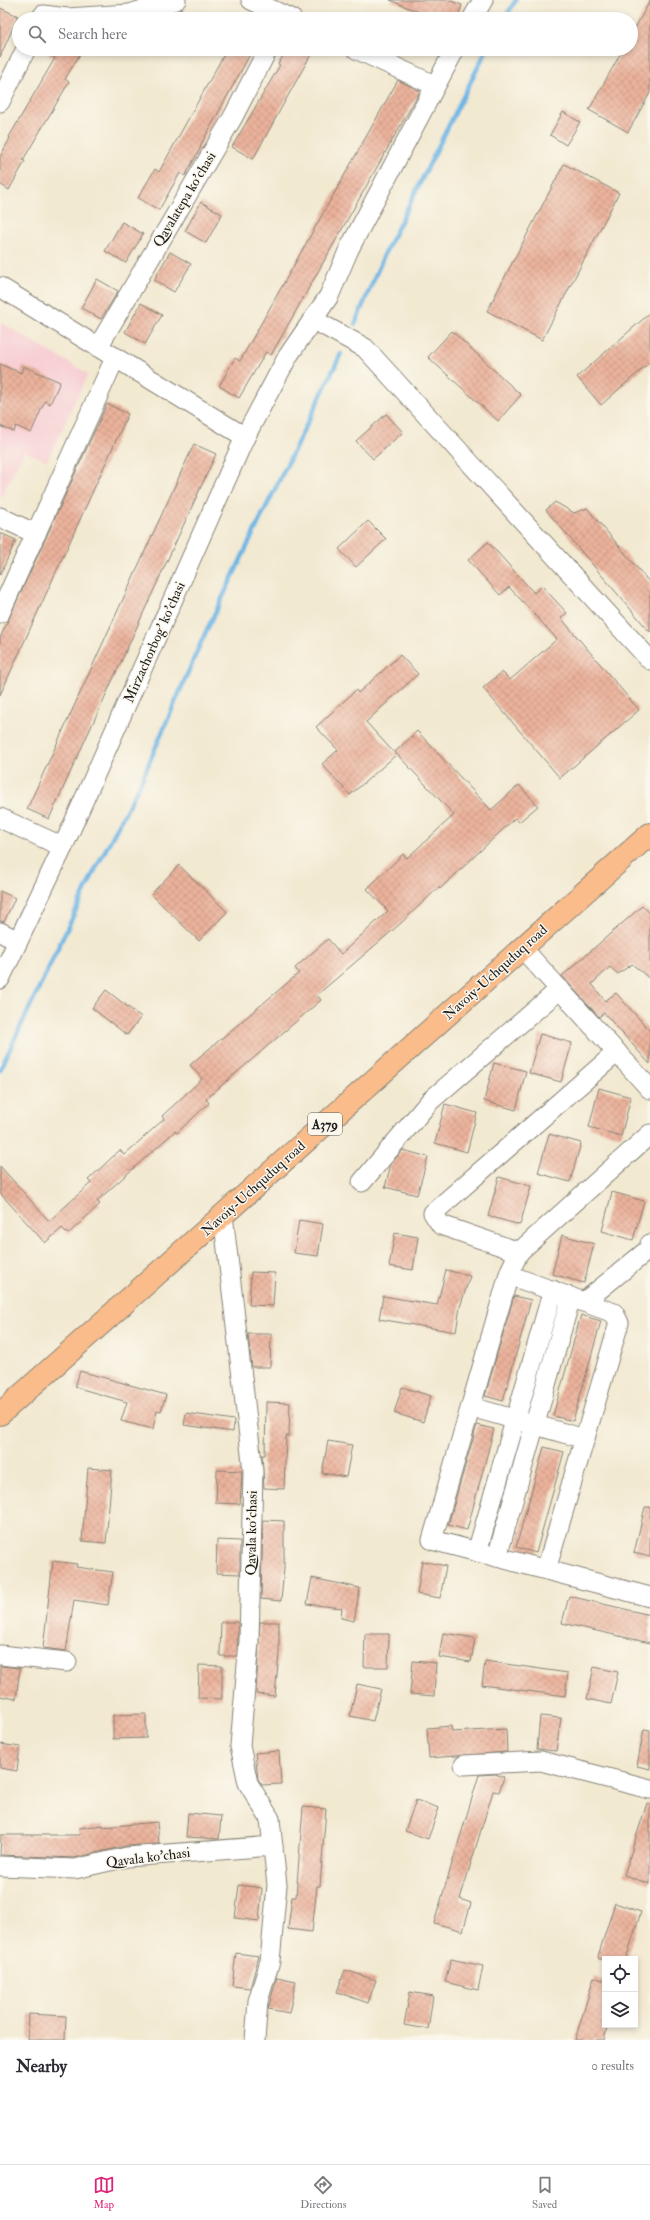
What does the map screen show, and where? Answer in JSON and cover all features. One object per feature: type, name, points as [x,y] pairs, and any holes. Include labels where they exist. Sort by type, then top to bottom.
[{"type":"highway","name":"Navoiy-Uchquduq road","points":[[0,1414],[650,834]]},
{"type":"street","points":[[136,12],[176,0]]},
{"type":"street","points":[[251,0],[275,12]]},
{"type":"street","points":[[476,12],[483,0]]},
{"type":"street","points":[[0,102],[23,56]]},
{"type":"street","name":"Qavalatepa ko'chasi","points":[[98,347],[233,117],[264,56]]},
{"type":"street","points":[[371,56],[434,85]]},
{"type":"street","name":"Mirzachorbog' ko'chasi","points":[[0,980],[63,847],[245,437],[288,356],[329,296],[349,249],[434,85],[451,56]]},
{"type":"street","points":[[0,287],[245,437]]},
{"type":"street","points":[[314,320],[365,348],[650,660]]},
{"type":"street","points":[[0,613],[115,358]]},
{"type":"street","points":[[0,517],[36,534]]},
{"type":"street","points":[[0,818],[63,847]]},
{"type":"street","points":[[0,932],[18,941]]},
{"type":"street","points":[[522,948],[650,1089]]},
{"type":"street","points":[[362,1182],[430,1100],[560,989]]},
{"type":"street","points":[[519,1252],[441,1225],[433,1213],[617,1052]]},
{"type":"street","points":[[650,1134],[519,1252],[509,1275],[432,1540],[650,1597]]},
{"type":"street","name":"Qavala ko'chasi","points":[[223,1215],[253,1471],[249,1642],[240,1746],[248,1783],[270,1819],[277,1885],[270,1962],[258,2001],[255,2040]]},
{"type":"street","points":[[497,1557],[535,1425],[578,1300],[649,1249],[650,1244]]},
{"type":"street","points":[[509,1275],[614,1313],[620,1323],[546,1570]]},
{"type":"street","points":[[477,1552],[552,1290]]},
{"type":"street","points":[[470,1406],[585,1439]]},
{"type":"street","points":[[0,1655],[67,1662]]},
{"type":"street","points":[[464,1765],[540,1761],[650,1789]]},
{"type":"street","name":"Qavala ko'chasi","points":[[0,1866],[75,1869],[127,1857],[273,1846]]},
{"type":"shaded area","points":[[0,322],[88,374],[47,461],[24,451],[0,499]]},
{"type":"building","points":[[390,0],[448,0],[462,5],[460,12],[418,12]]},
{"type":"building","points":[[650,1],[650,93],[628,132],[589,110],[619,56],[638,56],[638,22]]},
{"type":"building","points":[[0,8],[12,13],[12,30],[0,57]]},
{"type":"building","points":[[51,56],[79,56],[65,79],[69,82],[23,160],[25,161],[9,190],[0,184],[0,157],[10,138],[9,137],[55,58]]},
{"type":"building","points":[[223,56],[249,56],[185,176],[180,173],[159,210],[138,198],[155,169],[159,172]]},
{"type":"building","points":[[283,56],[310,56],[253,159],[232,147],[280,65],[278,64]]},
{"type":"building","points":[[398,80],[420,91],[271,355],[266,352],[239,398],[219,386],[235,358],[240,361]]},
{"type":"building","points":[[563,112],[580,122],[566,145],[550,135]]},
{"type":"building","points":[[564,164],[619,193],[542,340],[487,311]]},
{"type":"building","points":[[201,202],[222,214],[206,243],[185,231]]},
{"type":"building","points":[[122,222],[143,234],[126,263],[105,251]]},
{"type":"building","points":[[170,252],[191,264],[174,292],[154,280]]},
{"type":"building","points":[[97,279],[118,291],[101,319],[81,308]]},
{"type":"building","points":[[141,303],[162,315],[145,344],[125,332]]},
{"type":"building","points":[[650,313],[650,362],[601,405],[577,377]]},
{"type":"building","points":[[452,331],[521,395],[498,421],[428,357]]},
{"type":"building","points":[[0,364],[21,373],[23,366],[60,382],[50,404],[45,401],[31,433],[16,426],[14,432],[0,426]]},
{"type":"building","points":[[107,404],[128,414],[0,695],[0,638]]},
{"type":"building","points":[[386,414],[403,432],[373,459],[356,441]]},
{"type":"building","points":[[194,444],[216,454],[49,819],[27,809]]},
{"type":"building","points":[[555,502],[574,513],[587,508],[650,583],[650,632],[546,510]]},
{"type":"building","points":[[368,521],[386,539],[356,567],[339,549]]},
{"type":"building","points":[[0,533],[16,540],[0,575]]},
{"type":"building","points":[[488,542],[534,593],[542,586],[567,613],[561,618],[639,710],[560,778],[483,688],[502,672],[510,680],[557,639],[509,587],[500,595],[468,560]]},
{"type":"building","points":[[400,655],[418,674],[366,722],[396,755],[350,795],[322,764],[338,750],[316,727],[356,690],[358,693]]},
{"type":"building","points":[[417,731],[491,810],[519,785],[538,806],[519,822],[515,818],[440,889],[439,887],[400,924],[317,995],[321,1000],[206,1099],[209,1103],[177,1133],[175,1131],[97,1201],[100,1204],[68,1234],[62,1228],[45,1243],[0,1193],[0,1166],[49,1221],[91,1183],[88,1180],[120,1150],[124,1155],[164,1119],[162,1116],[202,1079],[190,1065],[299,973],[295,968],[328,939],[341,954],[388,911],[367,889],[403,854],[407,858],[454,815],[395,752]]},
{"type":"building","points":[[179,865],[227,912],[199,941],[151,894]]},
{"type":"building","points":[[0,891],[15,898],[4,922],[0,921]]},
{"type":"building","points":[[642,906],[650,913],[650,979],[632,964],[618,974],[610,967],[592,984],[605,1001],[616,993],[650,1031],[650,1064],[604,1013],[599,1017],[562,976]]},
{"type":"building","points":[[106,990],[141,1017],[127,1035],[92,1008]]},
{"type":"building","points":[[540,1034],[572,1043],[561,1082],[529,1073]]},
{"type":"building","points":[[494,1063],[526,1071],[516,1110],[484,1101]]},
{"type":"building","points":[[599,1088],[631,1097],[621,1136],[589,1127]]},
{"type":"building","points":[[445,1104],[477,1113],[467,1152],[435,1143]]},
{"type":"building","points":[[549,1134],[581,1143],[570,1182],[538,1173]]},
{"type":"building","points":[[403,1150],[428,1157],[417,1195],[385,1187],[391,1164]]},
{"type":"building","points":[[499,1177],[531,1186],[520,1225],[488,1216]]},
{"type":"building","points":[[612,1192],[644,1201],[633,1240],[602,1231]]},
{"type":"building","points":[[299,1220],[323,1224],[318,1256],[294,1253]]},
{"type":"building","points":[[395,1233],[418,1237],[413,1270],[389,1266]]},
{"type":"building","points":[[562,1235],[594,1244],[584,1283],[552,1274]]},
{"type":"building","points":[[446,1270],[470,1276],[460,1307],[456,1332],[379,1319],[383,1296],[437,1305]]},
{"type":"building","points":[[251,1272],[275,1273],[273,1306],[249,1305]]},
{"type":"building","points":[[514,1296],[531,1300],[503,1401],[485,1396]]},
{"type":"building","points":[[581,1315],[601,1321],[573,1421],[553,1416]]},
{"type":"building","points":[[248,1334],[271,1334],[270,1367],[252,1367]]},
{"type":"building","points":[[80,1371],[166,1395],[161,1411],[157,1410],[153,1429],[121,1421],[127,1402],[75,1387]]},
{"type":"building","points":[[402,1387],[431,1396],[423,1422],[394,1413]]},
{"type":"building","points":[[266,1402],[290,1403],[289,1436],[286,1436],[284,1489],[264,1488],[262,1455],[265,1455]]},
{"type":"building","points":[[186,1413],[234,1420],[233,1432],[184,1425]]},
{"type":"building","points":[[477,1425],[494,1429],[467,1530],[448,1525]]},
{"type":"building","points":[[328,1441],[352,1445],[346,1477],[322,1473]]},
{"type":"building","points":[[544,1447],[564,1452],[536,1553],[516,1547]]},
{"type":"building","points":[[88,1468],[112,1470],[106,1543],[82,1541]]},
{"type":"building","points":[[217,1470],[242,1471],[240,1504],[216,1503]]},
{"type":"building","points":[[645,1507],[650,1507],[650,1557],[634,1553]]},
{"type":"building","points":[[263,1520],[284,1521],[284,1568],[281,1601],[261,1599]]},
{"type":"building","points":[[217,1540],[240,1541],[240,1574],[216,1573]]},
{"type":"building","points":[[53,1561],[77,1564],[76,1567],[113,1572],[108,1605],[74,1600],[66,1651],[43,1648]]},
{"type":"building","points":[[422,1561],[446,1566],[440,1598],[417,1594]]},
{"type":"building","points":[[312,1578],[360,1588],[354,1621],[341,1618],[342,1608],[307,1604]]},
{"type":"building","points":[[569,1596],[650,1615],[650,1643],[562,1623]]},
{"type":"building","points":[[221,1622],[238,1622],[237,1656],[220,1656]]},
{"type":"building","points":[[260,1622],[279,1622],[279,1653],[275,1696],[256,1694]]},
{"type":"building","points":[[443,1633],[475,1638],[471,1662],[439,1657]]},
{"type":"building","points":[[365,1634],[389,1634],[388,1667],[364,1667]]},
{"type":"building","points":[[413,1661],[436,1663],[434,1696],[410,1694]]},
{"type":"building","points":[[485,1661],[568,1673],[565,1696],[482,1685]]},
{"type":"building","points":[[199,1665],[222,1666],[222,1699],[198,1698]]},
{"type":"building","points":[[0,1666],[20,1668],[16,1699],[0,1696]]},
{"type":"building","points":[[594,1667],[618,1672],[611,1704],[587,1699]]},
{"type":"building","points":[[357,1684],[381,1689],[373,1721],[350,1716]]},
{"type":"building","points":[[146,1714],[146,1738],[113,1739],[113,1715]]},
{"type":"building","points":[[540,1716],[561,1718],[556,1751],[537,1749]]},
{"type":"building","points":[[451,1726],[452,1732],[506,1729],[507,1752],[429,1758],[427,1728]]},
{"type":"building","points":[[644,1729],[650,1730],[650,1769],[637,1766]]},
{"type":"building","points":[[0,1744],[20,1747],[17,1771],[0,1768]]},
{"type":"building","points":[[279,1751],[281,1784],[262,1785],[258,1779],[255,1753]]},
{"type":"building","points":[[495,1774],[504,1777],[499,1792],[493,1791],[460,1899],[471,1903],[463,1931],[434,1923],[479,1775]]},
{"type":"building","points":[[416,1800],[439,1808],[428,1839],[405,1831]]},
{"type":"building","points":[[647,1803],[650,1804],[650,1884],[624,1875]]},
{"type":"building","points":[[303,1807],[326,1809],[320,1886],[317,1886],[312,1932],[288,1929],[292,1897],[296,1897]]},
{"type":"building","points":[[188,1813],[221,1816],[219,1839],[186,1837]]},
{"type":"building","points":[[157,1822],[159,1844],[125,1846],[74,1858],[0,1855],[1,1835],[80,1835],[79,1828]]},
{"type":"building","points":[[239,1885],[262,1888],[259,1921],[235,1918]]},
{"type":"building","points":[[615,1903],[641,1912],[627,1956],[602,1956],[602,1959],[599,1959],[598,1956]]},
{"type":"building","points":[[236,1953],[259,1956],[250,1988],[232,1986]]},
{"type":"building","points":[[451,1959],[483,1966],[478,1990],[445,1982]]},
{"type":"building","points":[[345,1970],[376,1980],[368,2003],[337,1992]]},
{"type":"building","points":[[277,1977],[296,1981],[289,2013],[268,2009]]},
{"type":"building","points":[[594,1977],[602,1980],[602,2028],[607,2028],[604,2040],[575,2040]]},
{"type":"building","points":[[410,1992],[433,1996],[428,2029],[404,2025]]},
{"type":"building","points":[[29,2014],[66,2016],[65,2040],[28,2040]]},
{"type":"waterway","points":[[508,12],[516,0]]},
{"type":"waterway","points":[[355,324],[384,255],[484,56]]},
{"type":"waterway","points":[[0,1070],[95,870],[139,786],[202,640],[341,354]]}]
